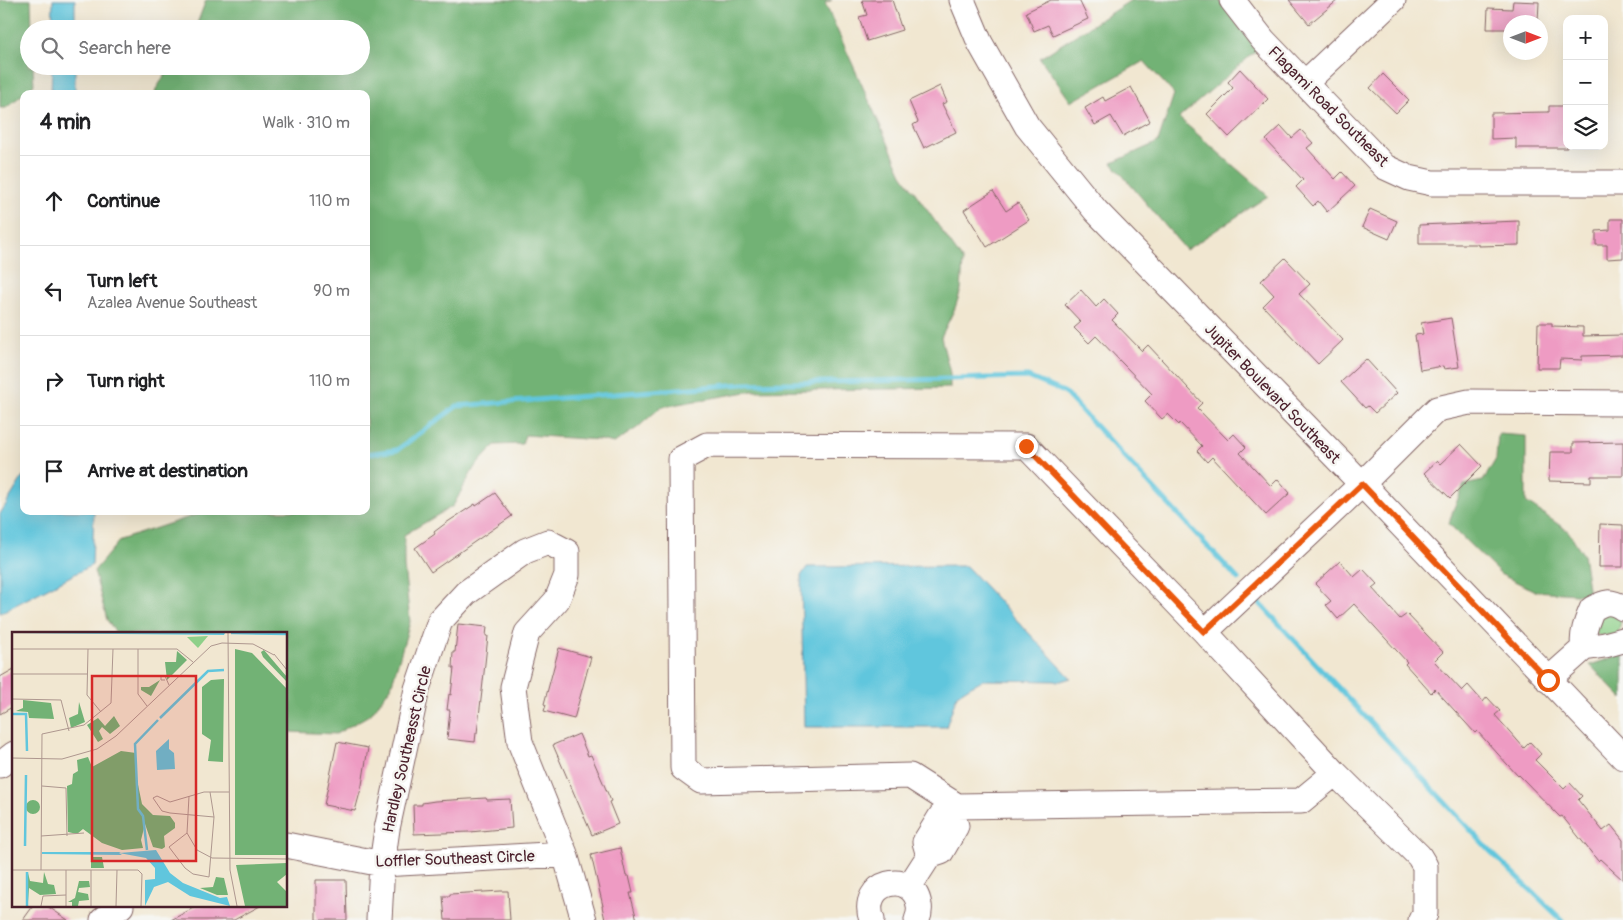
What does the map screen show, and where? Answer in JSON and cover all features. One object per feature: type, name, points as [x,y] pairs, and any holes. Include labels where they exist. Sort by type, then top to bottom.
[{"type":"street","name":"Jupiter Boulevard Southeast","points":[[962,0],[980,43],[1028,126],[1096,211],[1362,484],[1623,757]]},
{"type":"street","name":"Flagami Road Southeast","points":[[1232,0],[1264,40],[1385,167],[1410,178],[1432,183],[1623,183]]},
{"type":"street","points":[[1305,83],[1393,0]]},
{"type":"street","points":[[1204,632],[1362,484],[1437,409],[1469,402],[1623,403]]},
{"type":"street","points":[[1335,773],[1301,802],[955,810],[910,776],[701,781],[684,768],[680,460],[707,445],[1026,446],[1204,632],[1335,773],[1419,856],[1425,866],[1425,914],[1421,920]]},
{"type":"street","name":"Hardley Southeasst Circle","points":[[380,920],[382,864],[387,829],[417,689],[440,620],[466,593],[517,556],[548,542],[567,552],[567,575],[557,600],[527,633],[513,687],[520,742],[565,854],[584,920]]},
{"type":"street","points":[[1584,648],[1584,633],[1592,609],[1604,603],[1614,603],[1623,608]]},
{"type":"street","points":[[1548,680],[1584,648],[1605,646],[1623,640]]},
{"type":"street","points":[[0,765],[12,756]]},
{"type":"street","points":[[909,887],[929,856],[941,852],[956,826],[955,810]]},
{"type":"street","name":"Loffler Southeast Circle","points":[[288,845],[382,864],[565,854]]},
{"type":"street","points":[[872,920],[869,913],[869,904],[872,896],[877,889],[893,883],[909,887],[915,893],[924,918]]},
{"type":"street","points":[[103,920],[118,908]]},
{"type":"green space","points":[[0,0],[31,0],[32,20],[20,20],[20,75],[33,75],[34,85],[28,90],[20,90],[20,96],[6,108],[0,108]]},
{"type":"green space","points":[[206,0],[832,0],[825,3],[902,174],[963,261],[961,290],[955,308],[941,337],[950,373],[950,388],[752,391],[661,407],[637,428],[614,443],[600,440],[525,435],[522,444],[495,445],[474,468],[453,506],[404,535],[404,566],[410,622],[391,687],[371,714],[336,734],[289,732],[288,632],[220,632],[219,630],[212,632],[116,632],[107,620],[94,571],[120,540],[196,515],[370,515],[370,90],[156,90],[165,75],[370,75],[370,20],[198,20]]},
{"type":"green space","points":[[1131,0],[1219,0],[1257,50],[1179,118],[1268,196],[1186,250],[1112,163],[1158,142],[1174,94],[1144,61],[1071,102],[1040,58]]},
{"type":"green space","points":[[1498,434],[1526,436],[1526,502],[1568,531],[1583,554],[1589,595],[1535,591],[1500,574],[1449,524],[1464,485],[1483,481],[1496,459]]},
{"type":"green space","points":[[1617,612],[1621,621],[1618,634],[1600,636],[1595,633],[1598,613]]},
{"type":"green space","points":[[1623,654],[1623,699],[1590,665]]},
{"type":"water","points":[[53,0],[75,0],[75,20],[52,20]]},
{"type":"water","points":[[52,75],[75,75],[75,90],[51,90]]},
{"type":"water","points":[[20,482],[20,515],[94,515],[92,565],[0,613],[0,514]]},
{"type":"water","points":[[966,566],[1071,678],[1061,681],[983,680],[957,695],[946,727],[804,727],[801,576],[807,567]]},
{"type":"building","points":[[862,0],[892,0],[902,30],[867,41],[859,17],[867,15]]},
{"type":"building","points":[[1051,0],[1079,0],[1088,19],[1053,35],[1048,25],[1034,31],[1026,12]]},
{"type":"building","points":[[1289,0],[1338,0],[1309,24]]},
{"type":"building","points":[[1513,1],[1539,2],[1538,15],[1503,15],[1503,29],[1487,29],[1488,8],[1512,9]]},
{"type":"building","points":[[1240,69],[1268,99],[1229,137],[1207,114],[1233,88],[1228,82]]},
{"type":"building","points":[[1383,74],[1409,100],[1396,113],[1370,88]]},
{"type":"building","points":[[940,86],[947,102],[942,104],[956,132],[924,148],[913,125],[918,122],[909,101]]},
{"type":"building","points":[[1131,87],[1150,121],[1123,136],[1111,116],[1095,125],[1085,108],[1103,97],[1105,101]]},
{"type":"building","points":[[1549,106],[1563,106],[1563,148],[1516,148],[1516,138],[1491,139],[1491,113],[1549,112]]},
{"type":"building","points":[[1281,126],[1292,138],[1301,130],[1313,143],[1307,148],[1335,179],[1342,172],[1355,186],[1327,212],[1318,201],[1313,206],[1296,187],[1303,180],[1266,140]]},
{"type":"building","points":[[993,191],[1006,211],[1018,203],[1029,220],[987,247],[964,210]]},
{"type":"building","points":[[1370,209],[1397,221],[1389,239],[1362,227]]},
{"type":"building","points":[[1610,219],[1623,219],[1623,258],[1607,259],[1607,245],[1596,245],[1596,231],[1610,230]]},
{"type":"building","points":[[1519,221],[1519,245],[1419,244],[1419,225]]},
{"type":"building","points":[[1285,258],[1310,284],[1299,294],[1343,340],[1318,364],[1263,306],[1274,295],[1261,281]]},
{"type":"building","points":[[1081,290],[1096,307],[1104,299],[1118,314],[1112,320],[1142,351],[1148,345],[1202,403],[1197,408],[1228,440],[1234,434],[1246,447],[1240,453],[1271,486],[1278,479],[1290,493],[1266,515],[1212,457],[1207,462],[1197,451],[1202,446],[1180,423],[1179,425],[1168,414],[1162,419],[1145,401],[1152,394],[1096,336],[1089,343],[1074,328],[1081,322],[1065,305]]},
{"type":"building","points":[[1451,318],[1459,367],[1444,369],[1443,366],[1420,370],[1415,335],[1423,334],[1421,323]]},
{"type":"building","points":[[1538,323],[1552,323],[1552,326],[1583,327],[1583,336],[1623,335],[1623,355],[1582,356],[1582,360],[1560,359],[1559,368],[1537,368]]},
{"type":"building","points":[[1366,359],[1397,393],[1375,413],[1368,406],[1365,408],[1341,382]]},
{"type":"building","points":[[1623,442],[1623,476],[1591,476],[1591,482],[1549,481],[1550,452],[1573,452],[1573,443]]},
{"type":"building","points":[[1461,444],[1482,466],[1450,498],[1424,473],[1437,461],[1440,464]]},
{"type":"building","points":[[495,493],[512,516],[431,572],[415,548],[435,534],[434,532],[446,523]]},
{"type":"building","points":[[1600,524],[1623,525],[1623,567],[1599,567]]},
{"type":"building","points":[[1340,561],[1354,577],[1363,569],[1377,584],[1372,588],[1400,619],[1407,614],[1443,652],[1434,661],[1462,691],[1468,685],[1483,702],[1487,697],[1500,711],[1495,715],[1524,748],[1530,742],[1541,754],[1535,760],[1564,789],[1570,783],[1582,796],[1578,800],[1603,831],[1611,825],[1623,840],[1623,880],[1600,859],[1598,861],[1562,816],[1560,817],[1518,776],[1477,731],[1475,733],[1435,689],[1431,693],[1405,664],[1407,662],[1354,604],[1338,619],[1326,605],[1331,601],[1315,584]]},
{"type":"building","points":[[458,624],[487,627],[486,636],[488,636],[475,742],[447,739],[450,710],[447,710],[449,694],[451,695],[454,668],[452,668],[453,652],[455,652]]},
{"type":"building","points":[[559,648],[591,657],[574,719],[544,711],[546,705],[544,704]]},
{"type":"building","points":[[12,670],[12,707],[0,714],[0,677]]},
{"type":"building","points":[[579,734],[588,756],[591,755],[605,787],[618,824],[592,835],[553,745]]},
{"type":"building","points":[[337,742],[368,748],[362,785],[355,811],[324,805]]},
{"type":"building","points":[[486,798],[487,800],[510,799],[512,828],[414,834],[413,805],[422,805],[422,803],[435,801]]},
{"type":"building","points":[[620,848],[626,876],[629,876],[633,893],[630,893],[637,920],[605,920],[591,855]]},
{"type":"building","points":[[316,880],[346,880],[347,920],[316,920]]},
{"type":"building","points":[[508,891],[510,920],[445,920],[443,896]]},
{"type":"building","points":[[32,908],[50,908],[68,920],[23,920]]},
{"type":"building","points":[[193,908],[256,908],[234,920],[171,920]]},
{"type":"waterway","points":[[370,453],[397,450],[457,406],[743,384],[1028,377],[1064,392],[1238,579]]},
{"type":"waterway","points":[[1255,598],[1491,852],[1562,920]]},
{"type":"route","points":[[1026,446],[1204,632],[1362,484],[1548,680]]}]
